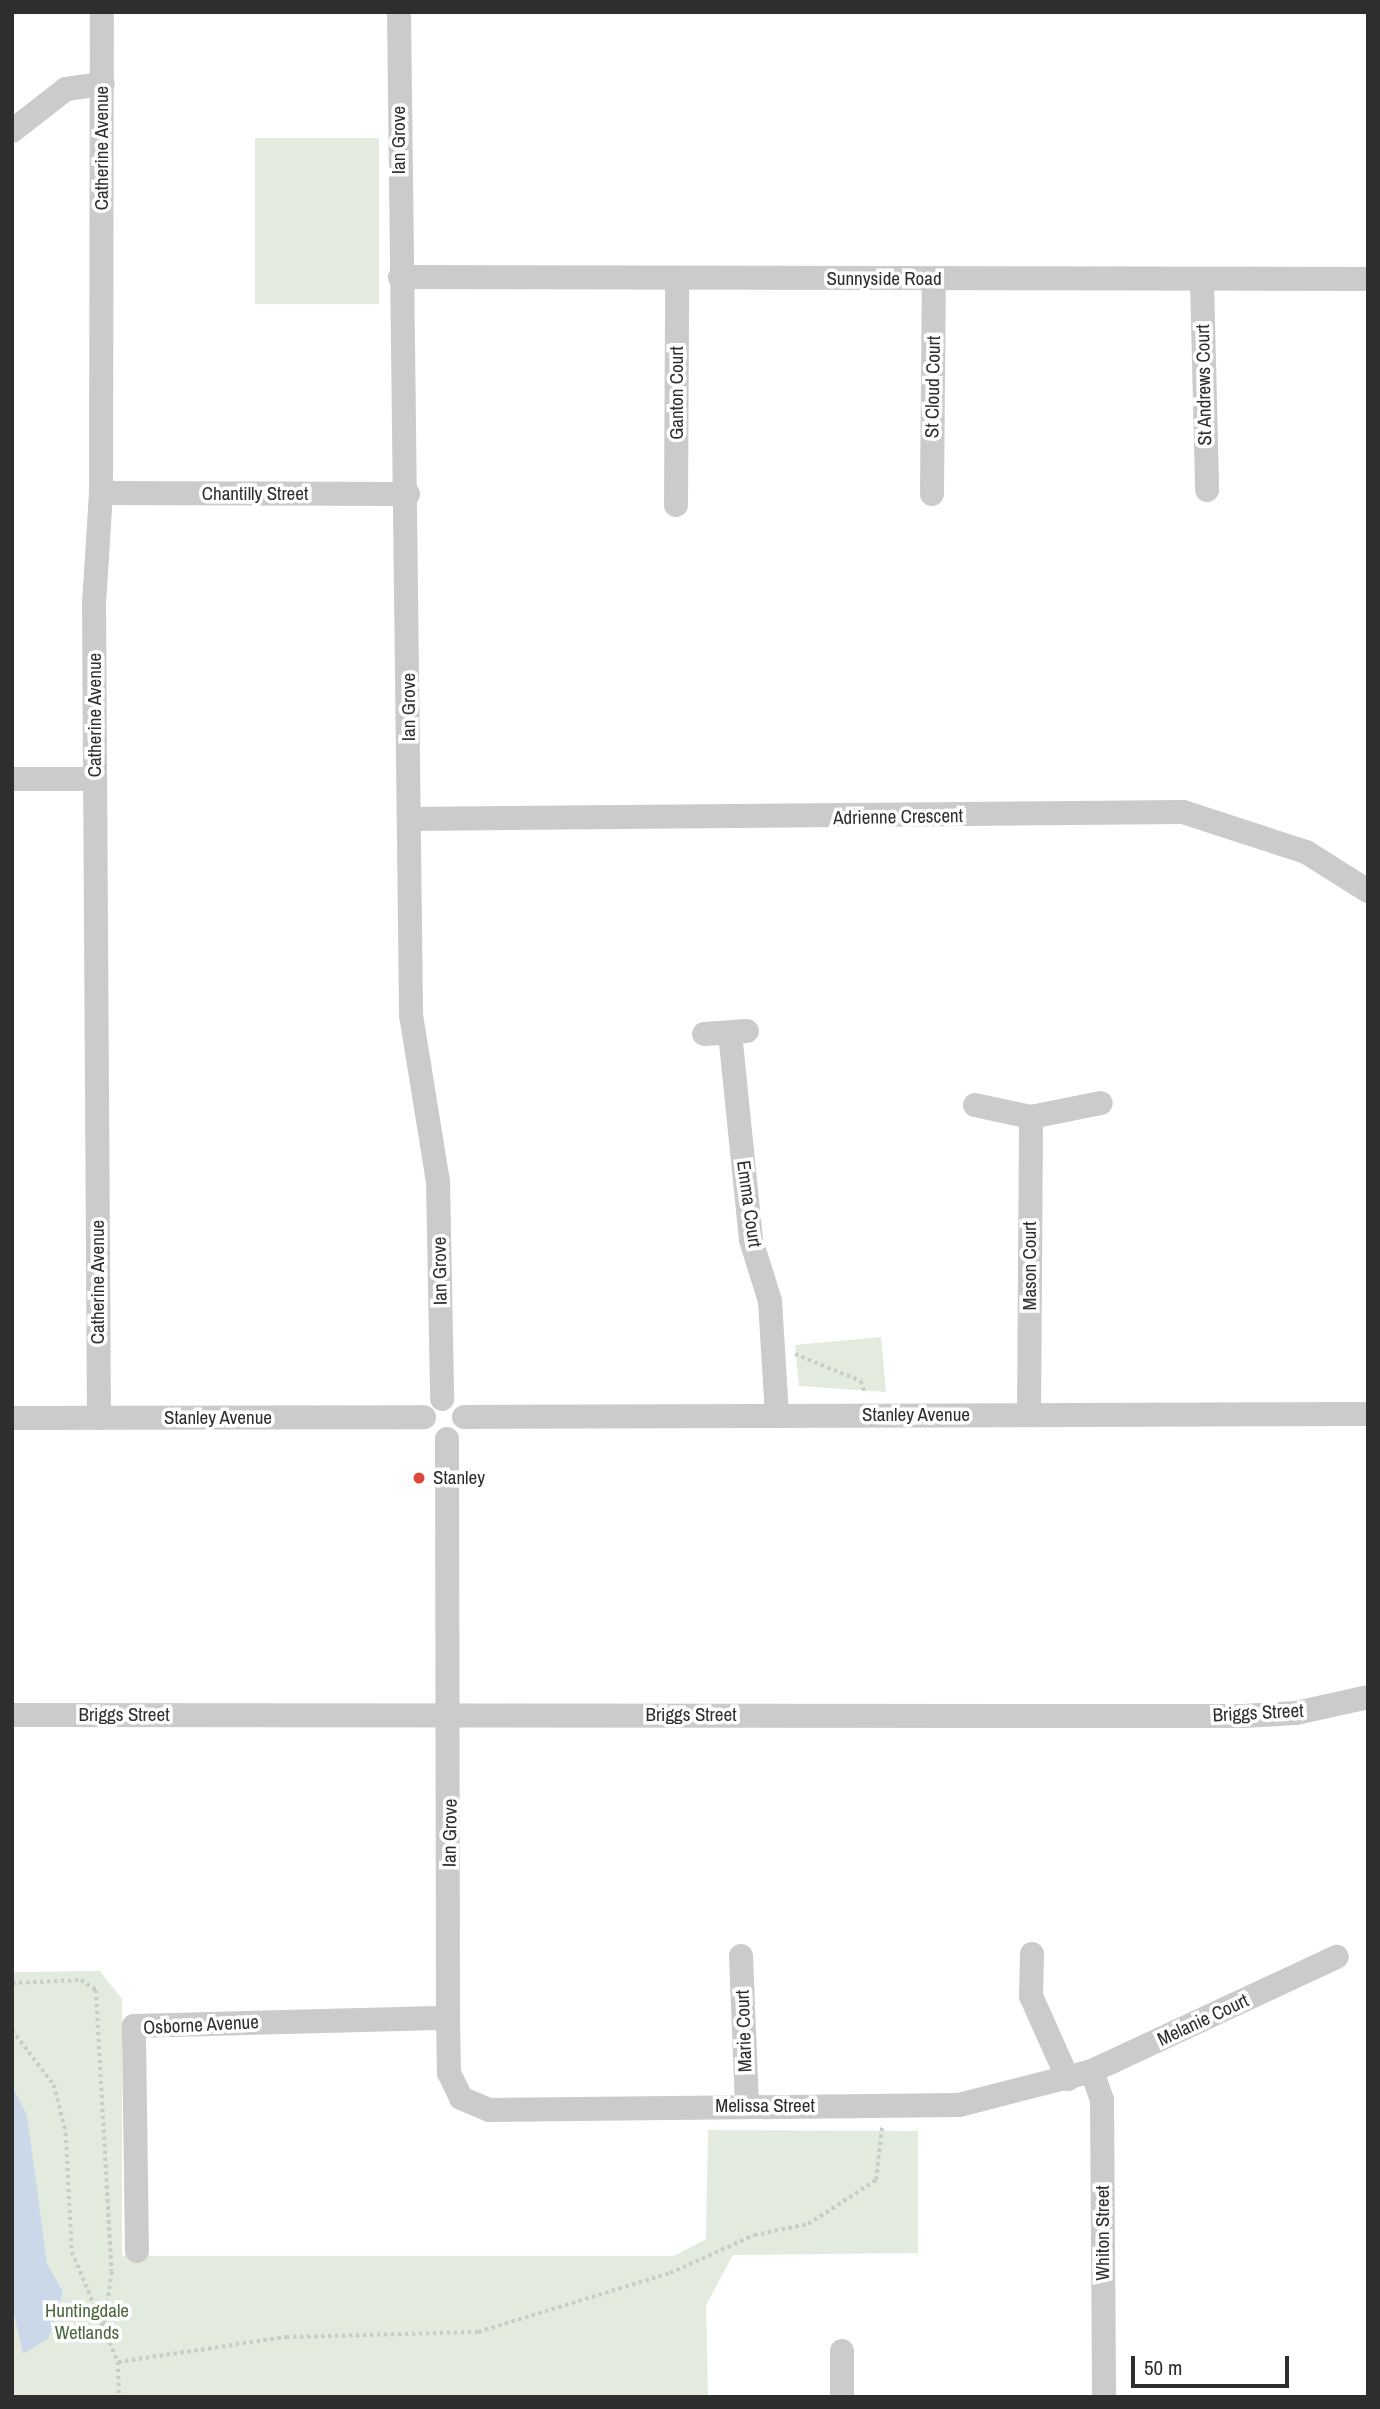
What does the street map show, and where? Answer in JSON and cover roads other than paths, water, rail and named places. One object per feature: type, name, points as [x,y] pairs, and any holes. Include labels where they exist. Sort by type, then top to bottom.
[{"type":"street","name":"Catherine Avenue","points":[[99,1418],[95,779],[101,493],[102,12]]},
{"type":"street","name":"Ian Grove","points":[[399,12],[400,278],[408,494],[411,1016],[438,1181],[442,1399]]},
{"type":"street","points":[[12,131],[66,89],[103,83]]},
{"type":"street","name":"Sunnyside Road","points":[[400,278],[1368,279]]},
{"type":"street","name":"St Cloud Court","points":[[932,495],[934,279]]},
{"type":"street","name":"St Andrews Court","points":[[1202,279],[1207,490]]},
{"type":"street","name":"Ganton Court","points":[[676,505],[677,280]]},
{"type":"street","name":"Chantilly Street","points":[[101,493],[408,494]]},
{"type":"street","points":[[12,779],[95,779]]},
{"type":"street","name":"Adrienne Crescent","points":[[410,819],[1183,812],[1306,852],[1368,891]]},
{"type":"street","name":"Emma Court","points":[[704,1034],[739,1032],[751,1240],[770,1301],[777,1415]]},
{"type":"street","points":[[975,1105],[1031,1117],[1101,1104]]},
{"type":"street","name":"Mason Court","points":[[1030,1415],[1031,1117]]},
{"type":"street","points":[[442,1399],[454,1402],[464,1417],[460,1430],[447,1439],[429,1432],[424,1417],[442,1399]]},
{"type":"street","name":"Stanley Avenue","points":[[464,1417],[1368,1414]]},
{"type":"street","name":"Stanley Avenue","points":[[12,1419],[424,1417]]},
{"type":"street","name":"Ian Grove","points":[[447,1439],[451,1715],[449,2073],[461,2098]]},
{"type":"street","name":"Briggs Street","points":[[12,1715],[1243,1716],[1296,1713],[1368,1697]]},
{"type":"street","points":[[1032,1954],[1031,1996],[1068,2078]]},
{"type":"street","name":"Marie Court","points":[[741,1956],[747,2106]]},
{"type":"street","name":"Melanie Court","points":[[1068,2078],[1092,2071],[1337,1957]]},
{"type":"street","name":"Osborne Avenue","points":[[137,2251],[134,2026],[448,2018]]},
{"type":"street","name":"Whiton Street","points":[[1092,2071],[1102,2100],[1104,2397]]},
{"type":"street","name":"Melissa Street","points":[[461,2098],[489,2110],[959,2105],[1068,2078]]},
{"type":"street","points":[[842,2351],[842,2397]]},
{"type":"water","points":[[12,2086],[27,2115],[47,2264],[63,2292],[49,2338],[23,2354],[12,2304]]},
{"type":"place","name":"Stanley","points":[[419,1478]]},
{"type":"park label","name":"Huntingdale Wetlands","points":[[87,2322]]}]
